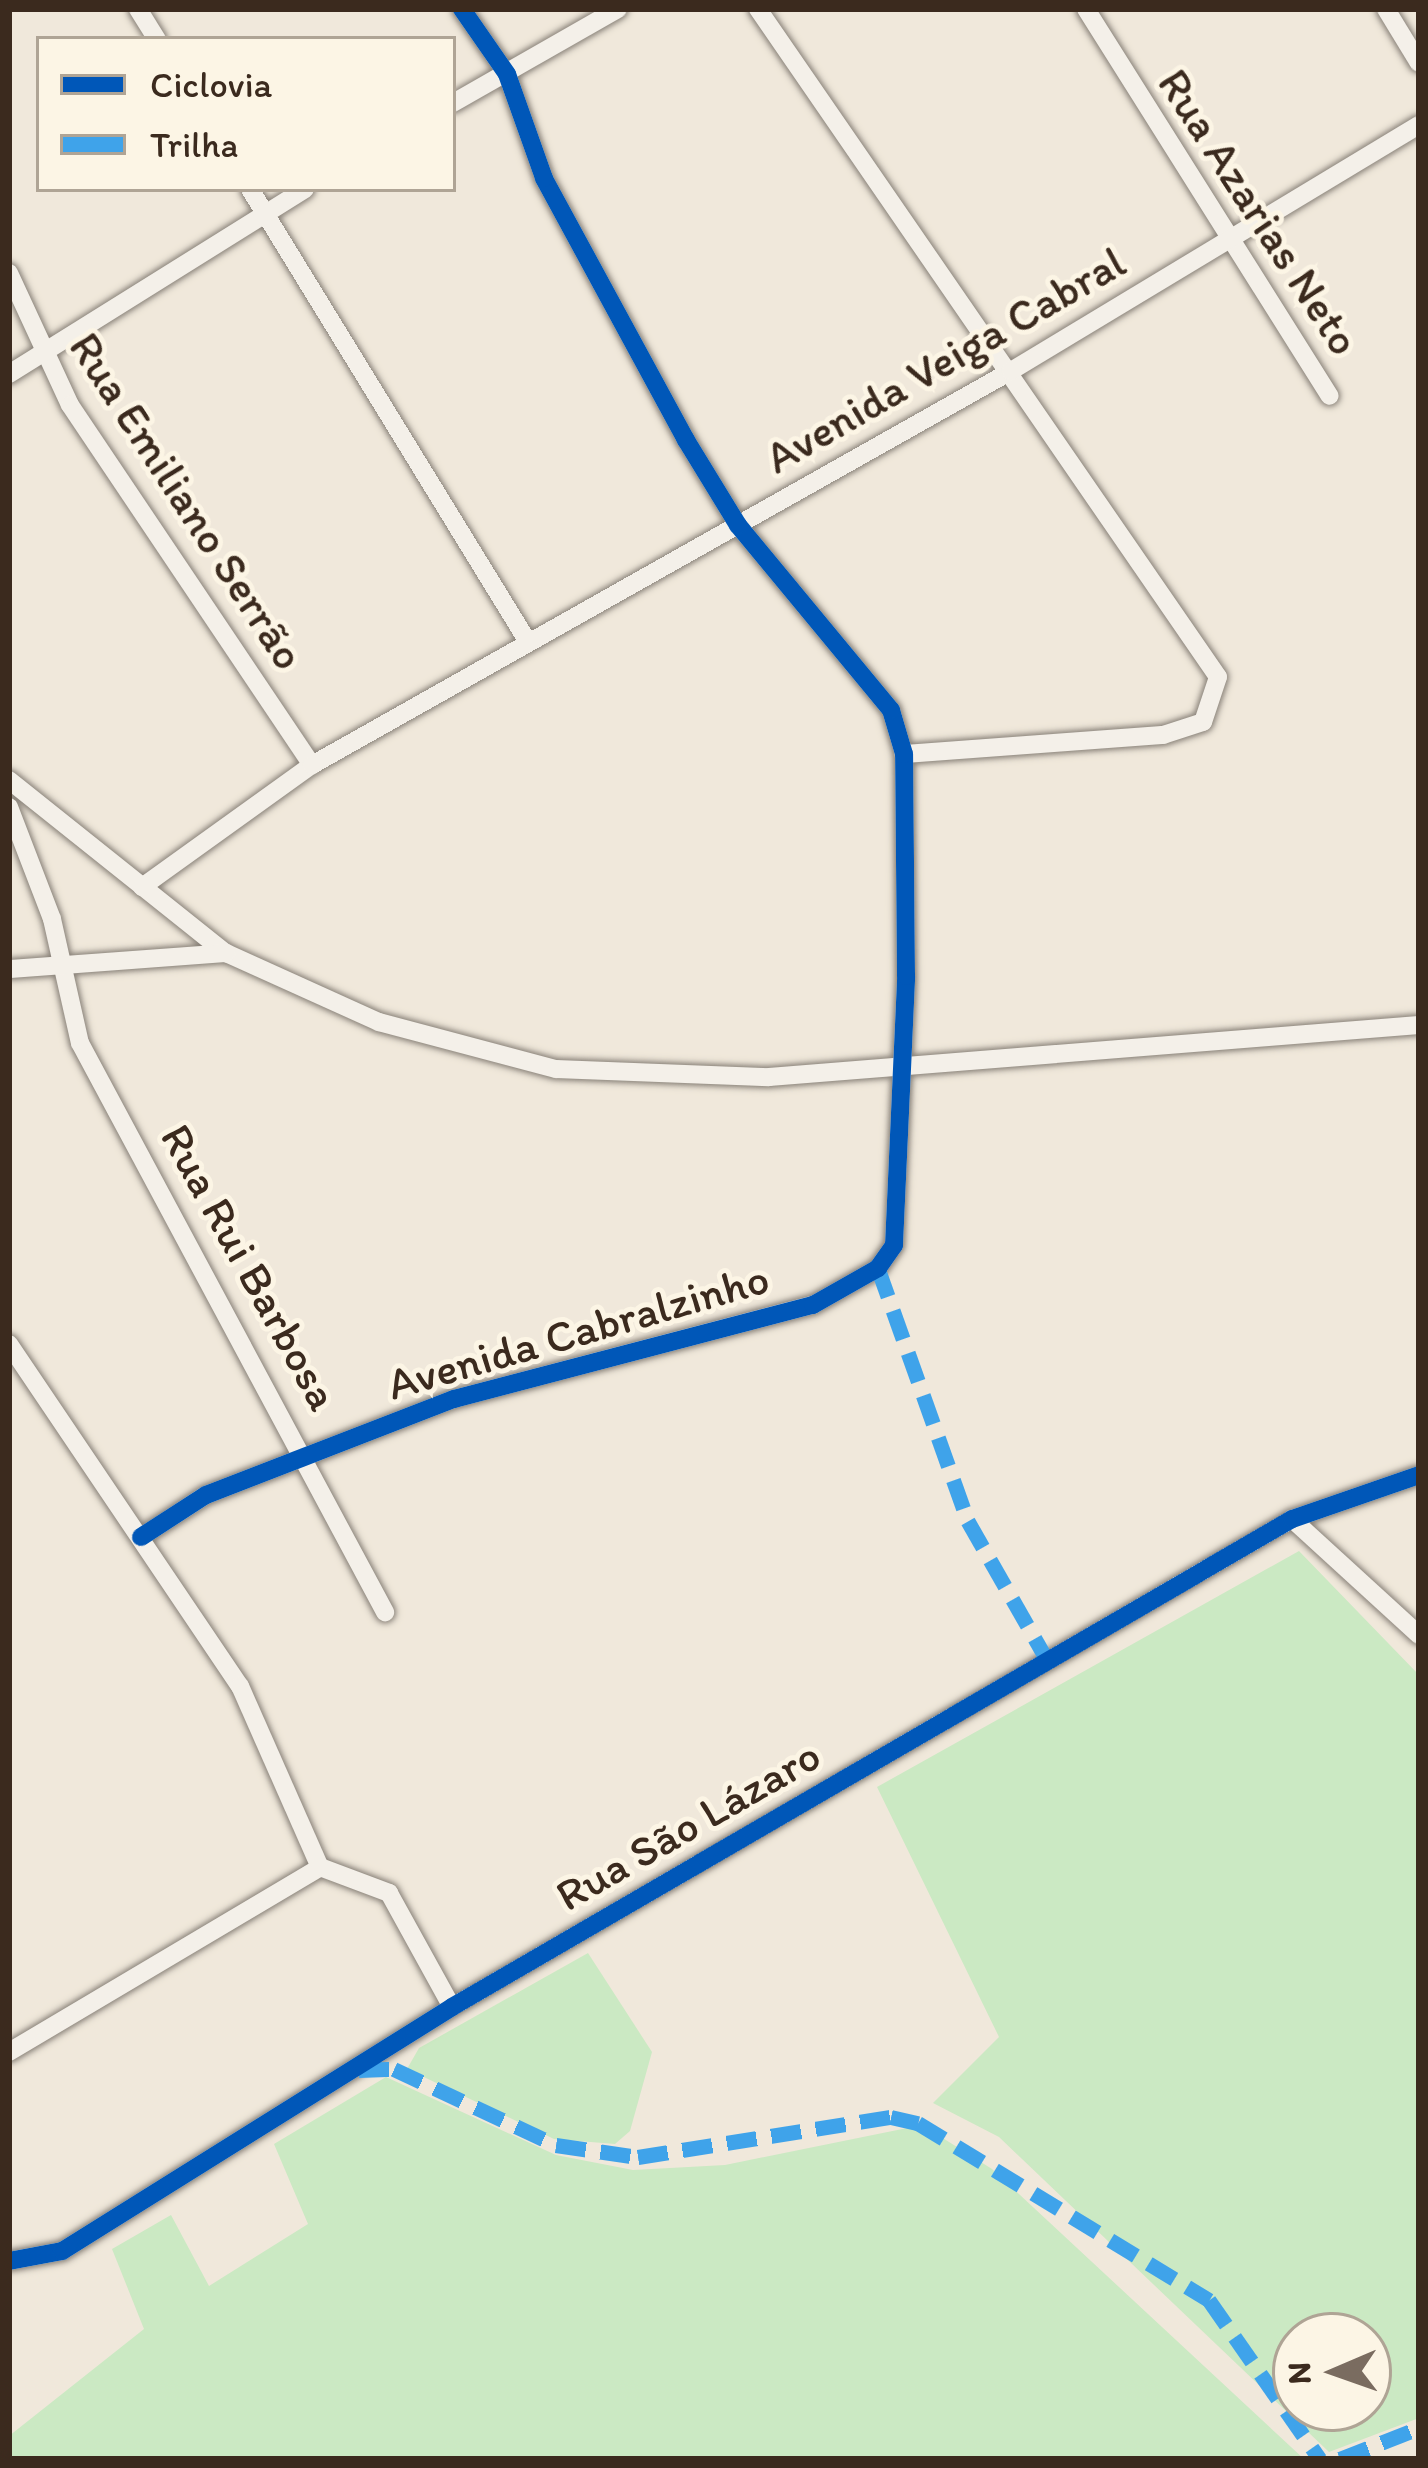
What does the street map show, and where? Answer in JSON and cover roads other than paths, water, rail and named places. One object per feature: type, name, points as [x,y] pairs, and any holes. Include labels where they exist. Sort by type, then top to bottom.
[{"type":"street","points":[[138,9],[155,36]]},
{"type":"street","points":[[462,9],[506,74],[544,178],[738,525],[862,669],[904,754],[906,1070]]},
{"type":"street","points":[[456,101],[618,9]]},
{"type":"street","points":[[758,9],[862,173],[1011,370],[1205,647],[1215,702],[1203,722],[1163,735],[904,754]]},
{"type":"street","name":"Rua Azarias Neto","points":[[1085,9],[1225,242],[1330,396]]},
{"type":"street","points":[[1386,9],[1419,63]]},
{"type":"street","name":"Avenida Veiga Cabral","points":[[142,887],[312,765],[1011,370],[1419,124]]},
{"type":"street","points":[[252,192],[528,642]]},
{"type":"street","points":[[9,374],[300,192]]},
{"type":"street","name":"Rua Emiliano Serrão","points":[[9,273],[42,355],[312,765]]},
{"type":"street","points":[[9,780],[226,953],[380,1022],[556,1069],[658,1080],[906,1070],[1419,1025]]},
{"type":"street","name":"Rua Rui Barbosa","points":[[9,807],[80,1043],[307,1452],[385,1612]]},
{"type":"street","points":[[9,969],[57,958],[226,953]]},
{"type":"street","name":"Avenida Cabralzinho","points":[[141,1537],[307,1452],[454,1399],[812,1305],[878,1268],[894,1245],[906,1070]]},
{"type":"street","points":[[9,1344],[141,1537],[268,1737],[320,1868],[388,1892],[452,2007]]},
{"type":"street","name":"Rua São Lázaro","points":[[9,2261],[62,2251],[452,2007],[1292,1520],[1419,1475]]},
{"type":"street","points":[[1292,1520],[1419,1635]]},
{"type":"street","points":[[9,2052],[320,1868]]}]
